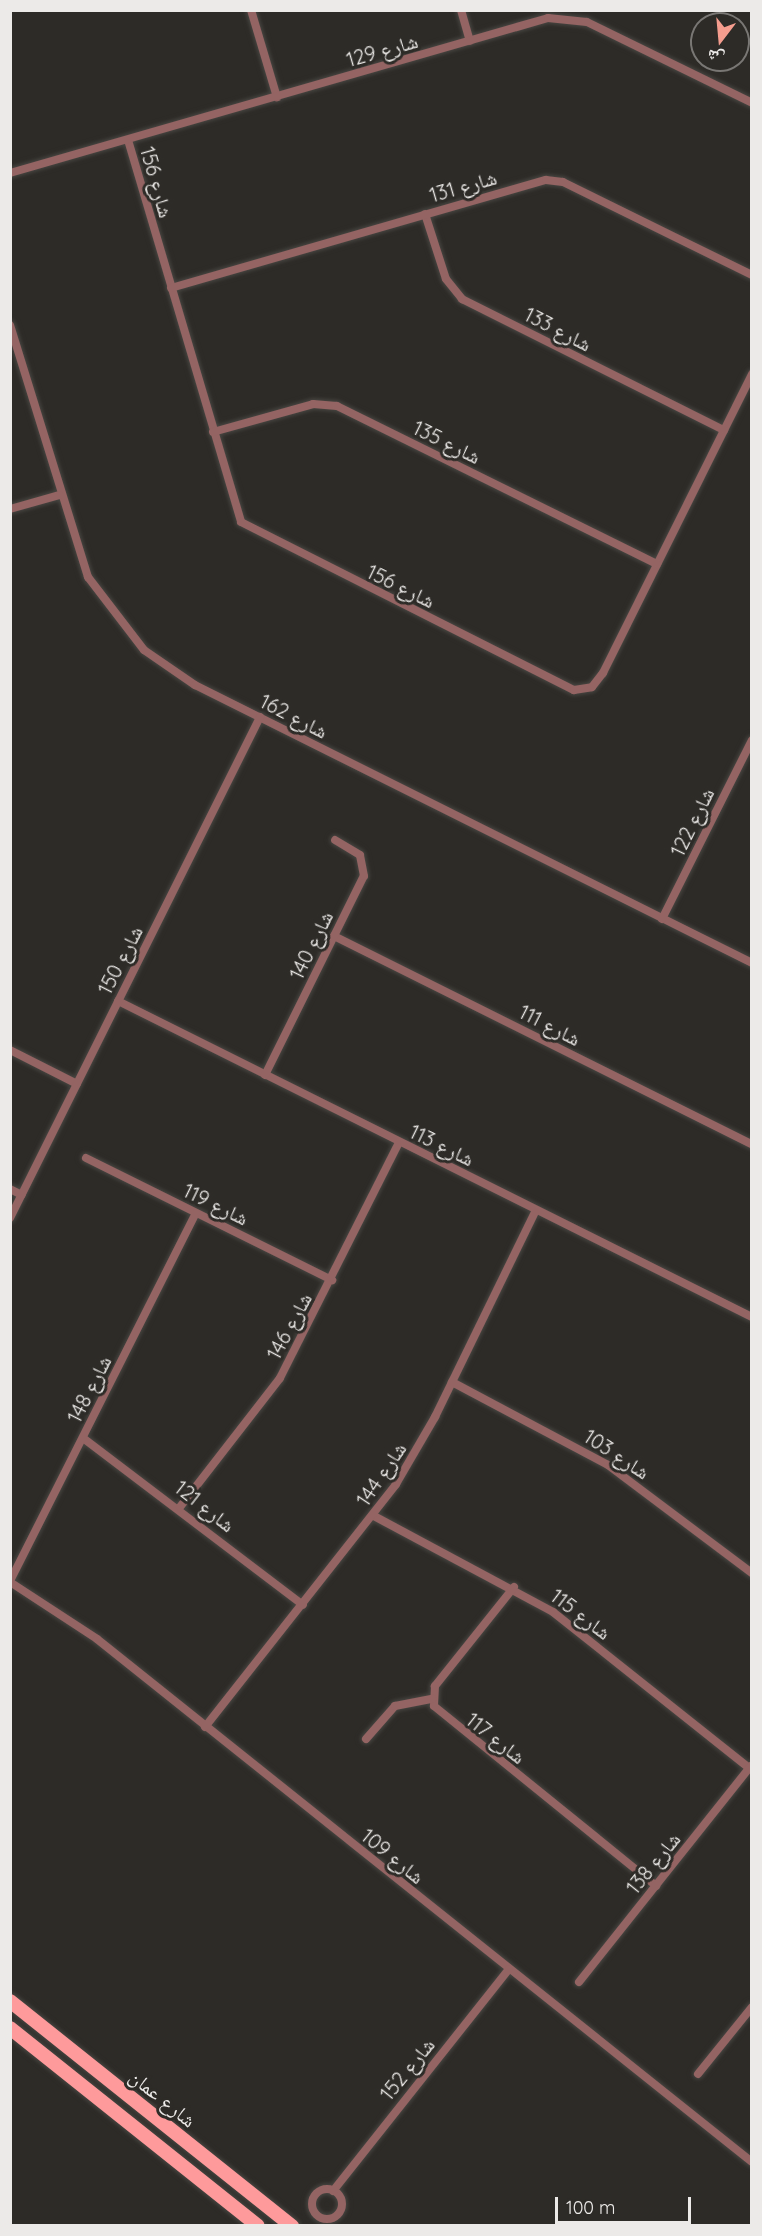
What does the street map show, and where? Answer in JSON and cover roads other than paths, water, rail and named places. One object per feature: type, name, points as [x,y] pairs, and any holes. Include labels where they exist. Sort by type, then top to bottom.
[{"type":"main road","name":"شارع عمان","points":[[10,2001],[292,2226]]},
{"type":"main road","name":"شارع عمان","points":[[10,2028],[258,2226]]},
{"type":"street","points":[[251,10],[277,97]]},
{"type":"street","points":[[461,10],[470,41]]},
{"type":"street","name":"شارع 129","points":[[10,173],[548,18],[587,22],[752,103]]},
{"type":"street","name":"شارع 156","points":[[128,140],[236,514],[249,529],[574,690],[599,681],[752,374]]},
{"type":"street","name":"شارع 131","points":[[171,288],[425,214],[555,180],[752,275]]},
{"type":"street","name":"شارع 133","points":[[425,214],[446,279],[462,299],[724,430]]},
{"type":"street","name":"شارع 162","points":[[10,325],[59,495],[88,577],[122,628],[169,669],[260,717],[752,963]]},
{"type":"street","name":"شارع 135","points":[[213,432],[313,404],[337,406],[657,564]]},
{"type":"street","points":[[10,509],[59,495]]},
{"type":"street","name":"شارع 150","points":[[10,1218],[260,717]]},
{"type":"street","name":"شارع 122","points":[[662,919],[752,740]]},
{"type":"street","name":"شارع 140","points":[[265,1075],[366,868],[360,855],[335,840]]},
{"type":"street","name":"شارع 111","points":[[334,936],[752,1144]]},
{"type":"street","name":"شارع 113","points":[[118,1001],[752,1317]]},
{"type":"street","points":[[10,1050],[77,1084]]},
{"type":"street","name":"شارع 146","points":[[180,1507],[264,1403],[332,1280],[399,1142]]},
{"type":"street","name":"شارع 119","points":[[86,1158],[332,1280]]},
{"type":"street","points":[[10,1189],[22,1195]]},
{"type":"street","name":"شارع 144","points":[[205,1727],[374,1516],[417,1451],[536,1210]]},
{"type":"street","name":"شارع 148","points":[[10,1581],[196,1213]]},
{"type":"street","name":"شارع 103","points":[[452,1382],[608,1465],[750,1569]]},
{"type":"street","name":"شارع 121","points":[[83,1438],[180,1507],[303,1605]]},
{"type":"street","name":"شارع 115","points":[[374,1516],[514,1587],[750,1767]]},
{"type":"street","name":"شارع 109","points":[[10,1581],[78,1625],[752,2162]]},
{"type":"street","points":[[366,1739],[395,1706],[432,1699],[435,1686],[514,1587]]},
{"type":"street","name":"شارع 117","points":[[432,1699],[443,1717],[656,1886]]},
{"type":"street","name":"شارع 138","points":[[579,1982],[750,1767]]},
{"type":"street","name":"شارع 152","points":[[333,2191],[509,1969]]},
{"type":"street","points":[[698,2074],[752,2007]]}]
